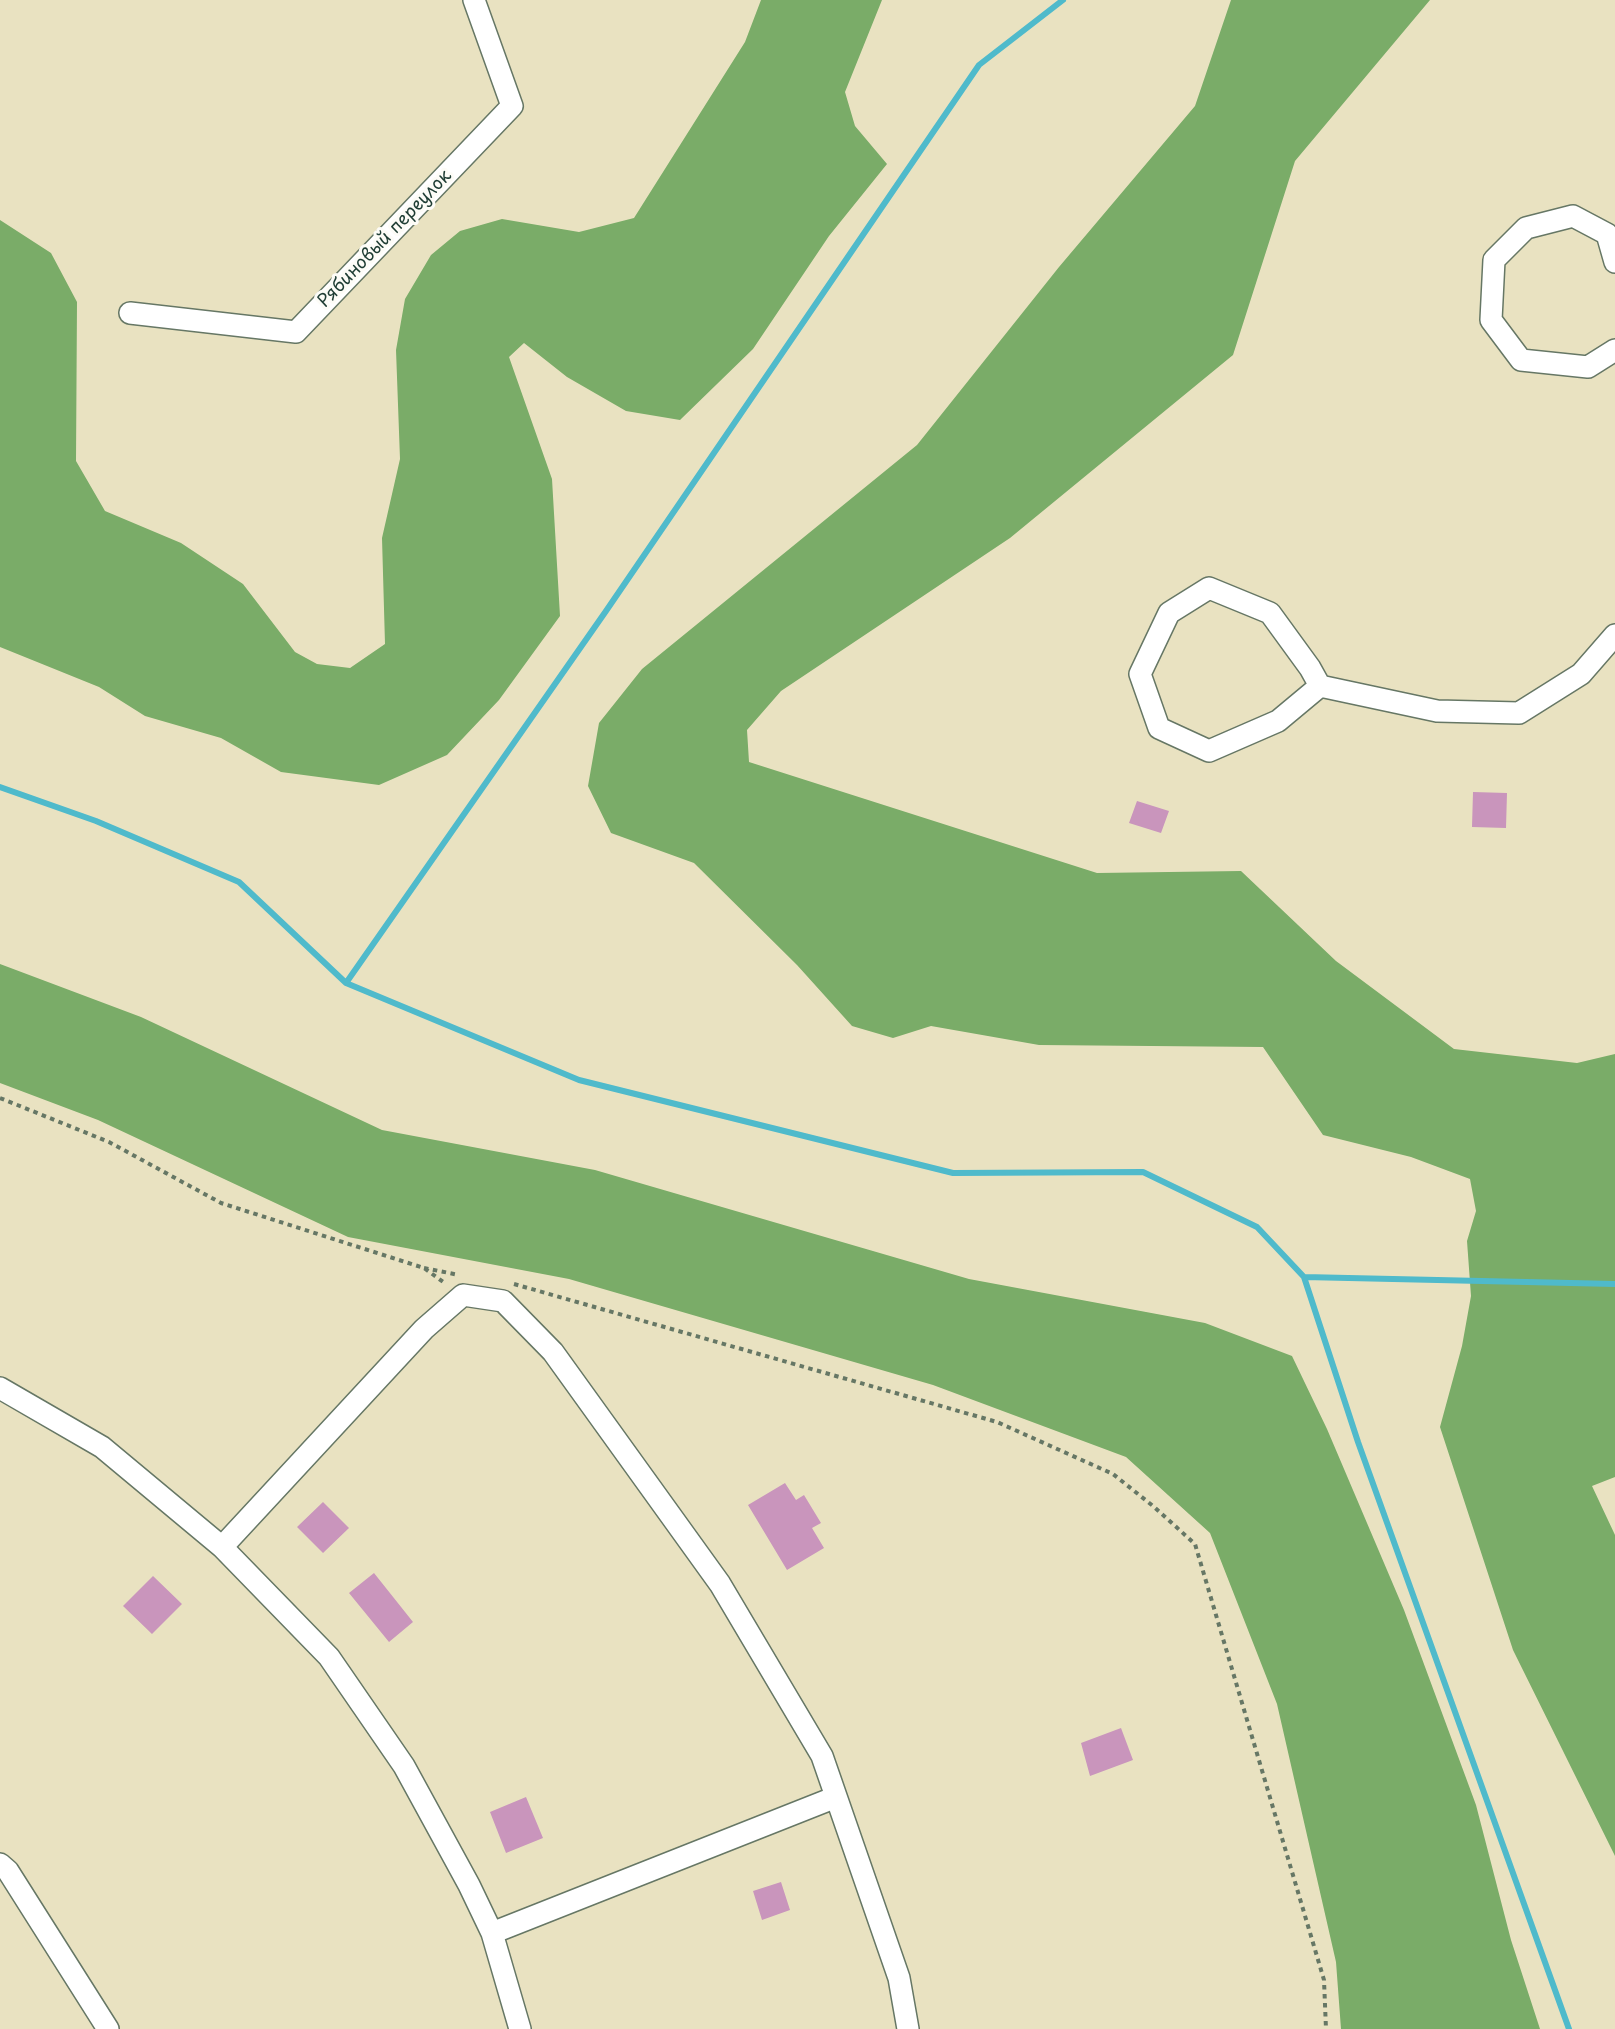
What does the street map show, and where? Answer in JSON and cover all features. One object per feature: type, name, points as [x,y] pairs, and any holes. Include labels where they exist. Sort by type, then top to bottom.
[{"type":"street","name":"Рябиновый переулок","points":[[130,313],[296,332],[512,106],[474,0]]},
{"type":"street","points":[[1615,262],[1607,234],[1573,216],[1526,228],[1494,260],[1491,320],[1521,360],[1588,367],[1615,350]]},
{"type":"street","points":[[1320,686],[1278,721],[1209,752],[1159,728],[1140,674],[1169,614],[1209,588],[1270,614],[1310,668],[1320,686],[1437,711],[1519,713],[1581,674],[1615,635]]},
{"type":"street","points":[[222,1547],[424,1329],[467,1286],[503,1301],[554,1352],[720,1584],[822,1756],[899,1978],[908,2029]]},
{"type":"street","points":[[0,1388],[102,1447],[222,1547],[328,1657],[404,1766],[469,1885],[492,1933],[520,2029]]},
{"type":"street","points":[[492,1933],[836,1797]]},
{"type":"street","points":[[0,1864],[8,1871],[108,2029]]},
{"type":"path","points":[[0,1098],[109,1142],[221,1203],[424,1268],[467,1286]]},
{"type":"path","points":[[424,1268],[467,1286]]},
{"type":"path","points":[[505,1283],[529,1287],[997,1422],[1113,1474],[1196,1544],[1324,1980],[1326,2029]]},
{"type":"green space","points":[[761,0],[882,0],[845,92],[855,126],[887,164],[829,236],[753,349],[680,420],[626,411],[567,377],[524,343],[509,357],[552,479],[560,616],[499,700],[447,755],[379,785],[281,772],[221,738],[145,716],[99,687],[0,647],[0,220],[51,253],[77,302],[76,461],[105,511],[181,543],[243,584],[295,652],[317,664],[350,668],[385,644],[382,538],[400,459],[396,350],[405,299],[431,255],[460,231],[502,219],[579,232],[634,218],[745,42]]},
{"type":"green space","points":[[1231,0],[1430,0],[1295,161],[1233,355],[1010,538],[781,691],[747,730],[749,762],[1097,873],[1241,871],[1336,961],[1454,1049],[1577,1063],[1615,1054],[1615,1477],[1592,1486],[1615,1535],[1615,1856],[1513,1650],[1440,1427],[1462,1346],[1471,1296],[1467,1241],[1476,1211],[1470,1179],[1411,1157],[1323,1135],[1263,1047],[1039,1045],[931,1026],[893,1038],[852,1026],[797,965],[694,863],[611,833],[588,786],[599,723],[642,669],[917,445],[1059,267],[1195,106]]},
{"type":"green space","points":[[0,964],[141,1017],[382,1130],[595,1170],[969,1279],[1205,1323],[1292,1356],[1327,1429],[1404,1610],[1476,1805],[1511,1940],[1540,2029],[1341,2029],[1336,1962],[1277,1704],[1210,1533],[1126,1457],[933,1385],[569,1279],[348,1237],[98,1120],[0,1083]]},
{"type":"building","points":[[1473,792],[1507,793],[1506,828],[1472,827]]},
{"type":"building","points":[[1137,801],[1169,811],[1161,833],[1129,823]]},
{"type":"building","points":[[785,1483],[796,1500],[804,1495],[821,1523],[812,1528],[824,1548],[787,1570],[748,1505]]},
{"type":"building","points":[[323,1502],[349,1528],[323,1553],[297,1527]]},
{"type":"building","points":[[374,1573],[413,1622],[389,1642],[349,1593]]},
{"type":"building","points":[[153,1576],[182,1604],[152,1634],[123,1606]]},
{"type":"building","points":[[1121,1728],[1133,1760],[1090,1776],[1081,1743]]},
{"type":"building","points":[[526,1797],[543,1838],[506,1853],[490,1812]]},
{"type":"building","points":[[781,1882],[790,1910],[762,1920],[753,1891]]},
{"type":"waterway","points":[[346,983],[606,611],[979,65],[1063,0]]},
{"type":"waterway","points":[[0,787],[96,821],[239,882],[346,983],[579,1080],[953,1173],[1143,1172],[1257,1227],[1304,1277],[1615,1284]]},
{"type":"waterway","points":[[1304,1277],[1358,1442],[1569,2029]]}]
